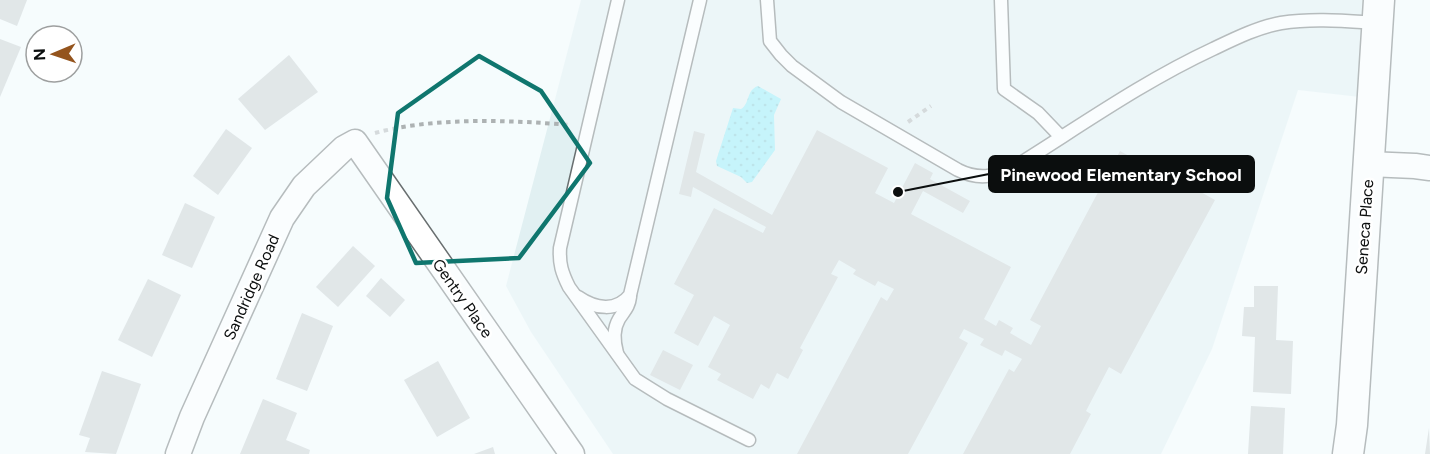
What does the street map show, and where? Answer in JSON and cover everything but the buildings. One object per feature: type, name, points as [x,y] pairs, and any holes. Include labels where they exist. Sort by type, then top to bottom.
[{"type":"street","name":"Seneca Place","points":[[1348,454],[1352,425],[1378,11]]},
{"type":"street","name":"Sandridge Road","points":[[178,454],[192,417],[282,218],[304,186],[344,148],[355,142]]},
{"type":"street","name":"Gentry Place","points":[[355,142],[572,454]]},
{"type":"street","points":[[1368,164],[1430,168]]},
{"type":"lane","points":[[618,0],[560,248],[559,262],[562,273],[619,360],[635,379],[644,386],[749,440]]},
{"type":"lane","points":[[619,360],[615,346],[616,325],[628,307],[700,0]]},
{"type":"lane","points":[[767,0],[770,41],[781,55],[841,102],[968,175],[987,177],[1013,168],[1184,62],[1262,28],[1378,11]]},
{"type":"lane","points":[[1001,0],[1004,89],[1038,113],[1061,137]]},
{"type":"lane","points":[[574,294],[589,304],[605,308],[622,303],[630,295]]},
{"type":"path","points":[[893,132],[931,106]]},
{"type":"path","points":[[355,142],[372,134],[395,128],[431,125],[490,121],[588,126]]},
{"type":"highlighted area","points":[[479,56],[541,91],[590,163],[519,258],[416,263],[387,198],[398,113]]},
{"type":"shaded area","points":[[581,0],[1366,0],[1360,97],[1298,90],[1212,349],[1161,454],[613,454],[531,332],[506,286]]},
{"type":"shaded area","points":[[758,86],[781,99],[774,115],[775,150],[752,182],[747,183],[741,177],[717,166],[716,161],[733,108],[744,107],[754,88]]},
{"type":"place","name":"Pinewood Elementary School","points":[[898,192]]}]
